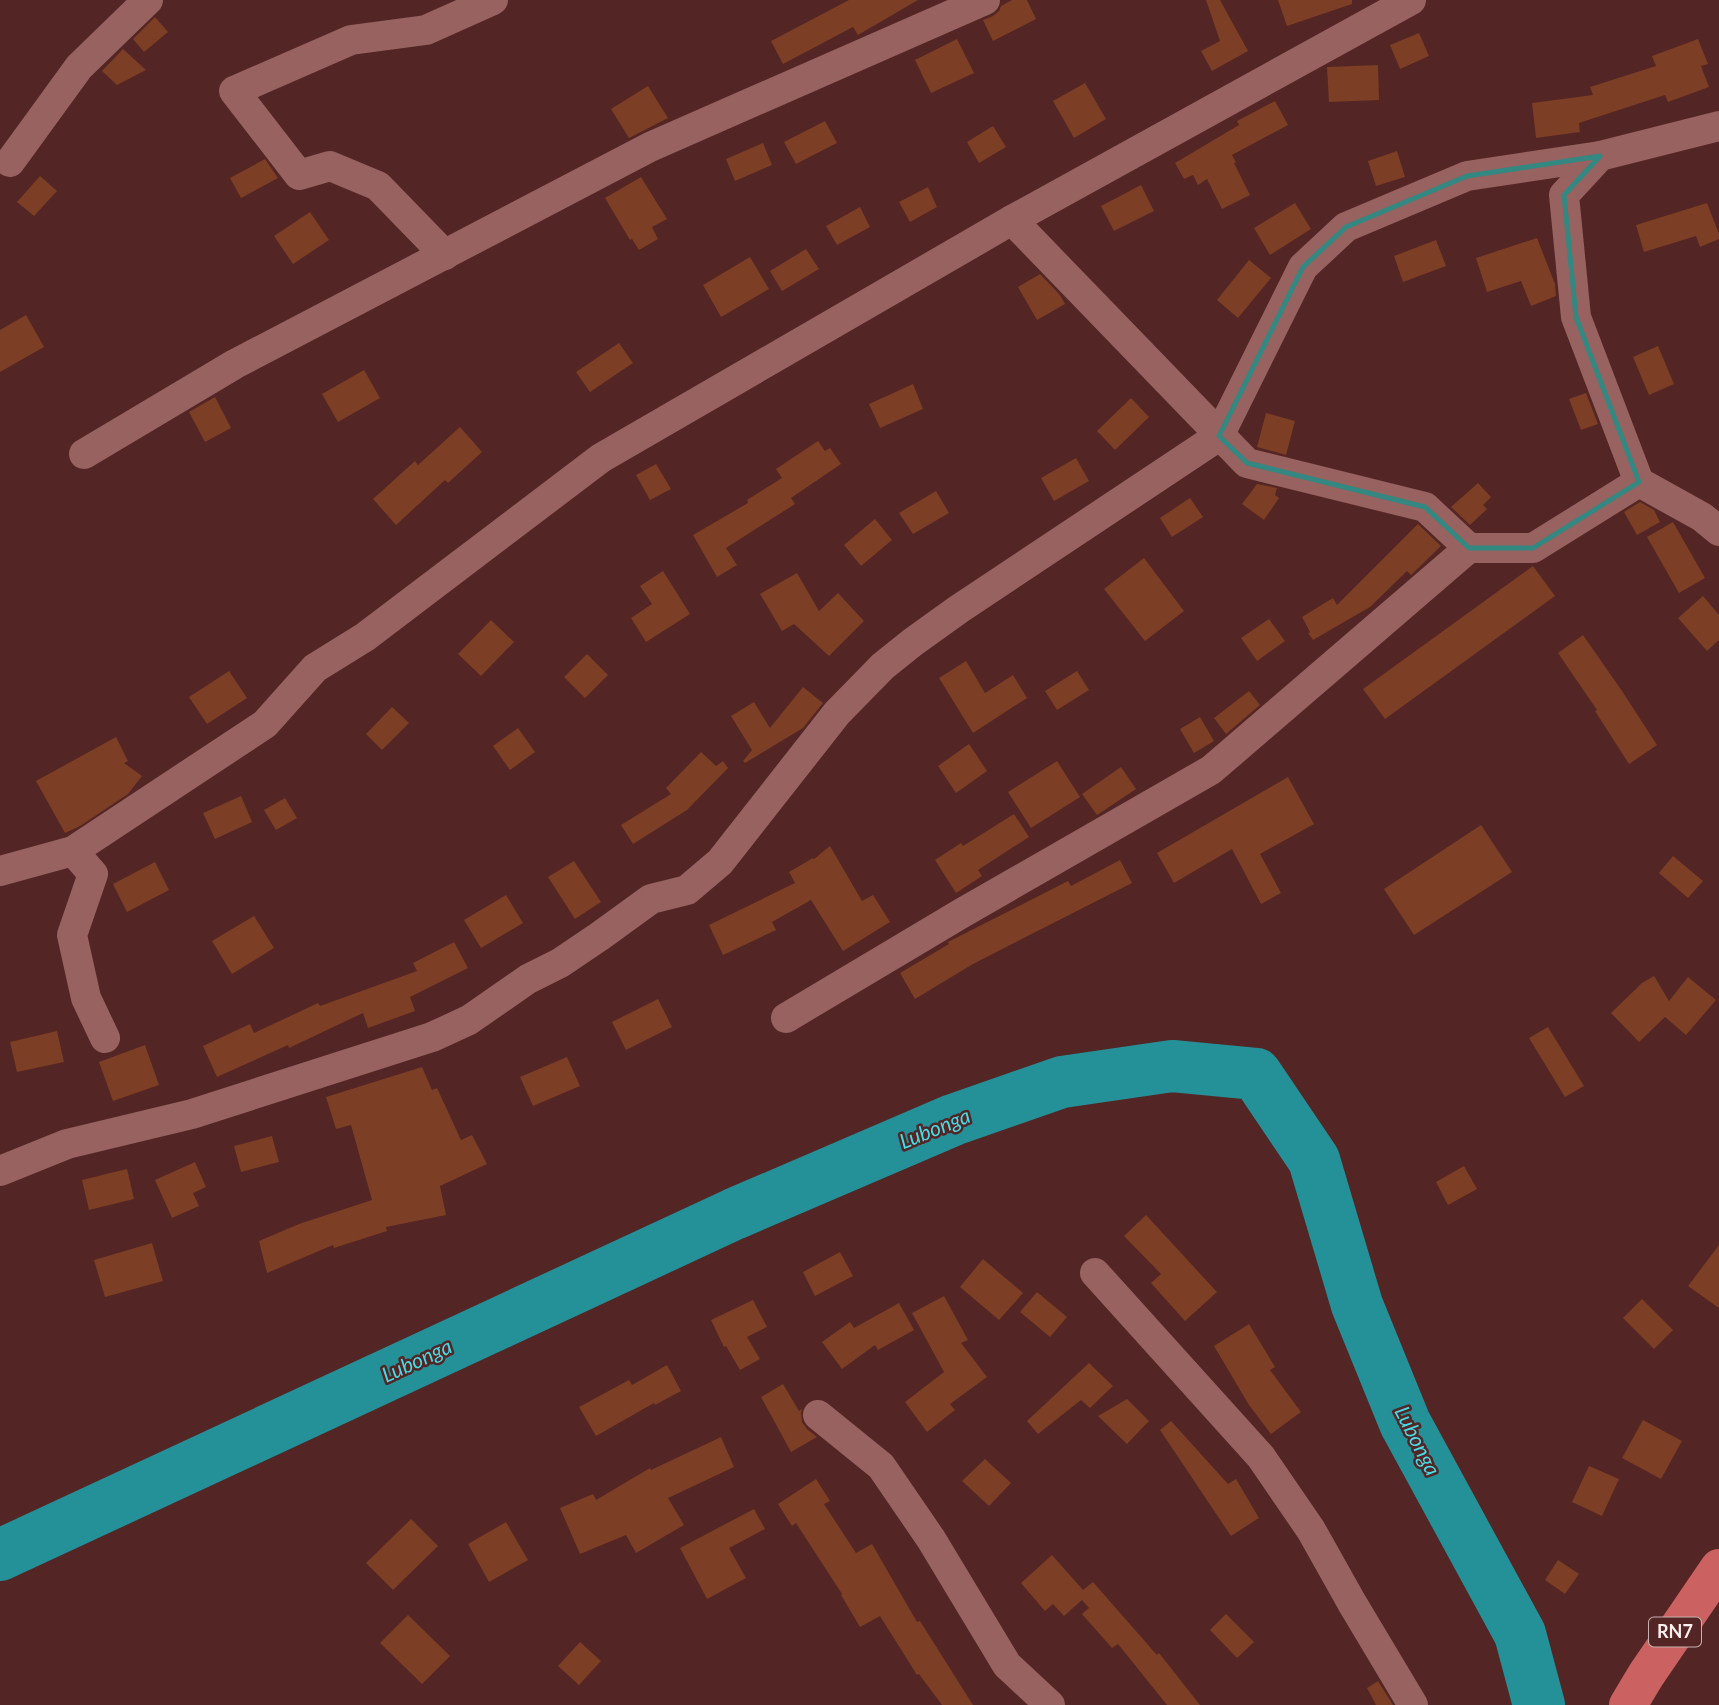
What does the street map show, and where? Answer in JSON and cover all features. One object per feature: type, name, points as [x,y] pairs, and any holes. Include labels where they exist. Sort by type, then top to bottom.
[{"type":"main road","name":"RN7","points":[[1636,1702],[1646,1675],[1719,1568]]},
{"type":"street","points":[[10,162],[79,67],[148,0]]},
{"type":"street","points":[[445,255],[378,186],[330,166],[299,175],[234,91],[351,40],[426,30],[493,0]]},
{"type":"street","points":[[84,454],[235,364],[650,147],[951,7],[985,0]]},
{"type":"street","points":[[0,871],[73,851],[265,724],[315,668],[365,637],[601,458],[1012,220],[1411,0]]},
{"type":"street","points":[[0,1171],[67,1144],[192,1114],[442,1033],[469,1020],[528,979],[560,963],[651,899],[687,890],[720,862],[836,713],[883,666],[959,609],[1219,436],[1303,267],[1346,227],[1467,176],[1600,156],[1719,126]]},
{"type":"street","points":[[1600,156],[1564,195],[1576,317],[1639,482],[1714,518]]},
{"type":"street","points":[[1012,220],[1247,463],[1425,507],[1469,548]]},
{"type":"street","points":[[786,1018],[1211,770],[1469,548],[1534,548],[1639,482]]},
{"type":"street","points":[[73,851],[93,874],[72,935],[86,998],[105,1038]]},
{"type":"street","points":[[1095,1273],[1261,1457],[1311,1530],[1413,1705]]},
{"type":"street","points":[[818,1415],[881,1466],[931,1539],[1007,1665],[1051,1705]]},
{"type":"highlighted area","points":[[1600,156],[1564,195],[1576,317],[1639,482],[1533,548],[1469,548],[1425,507],[1247,463],[1219,436],[1303,267],[1346,227],[1467,176]]},
{"type":"building","points":[[849,0],[918,0],[858,35],[853,27],[783,64],[771,41]]},
{"type":"building","points":[[1012,0],[1027,0],[1036,19],[993,41],[983,20],[993,16],[1001,6]]},
{"type":"building","points":[[1206,0],[1220,0],[1248,51],[1212,71],[1201,51],[1220,41]]},
{"type":"building","points":[[1278,0],[1352,0],[1352,4],[1287,26]]},
{"type":"building","points":[[155,17],[168,32],[144,52],[133,39]]},
{"type":"building","points":[[1419,33],[1429,56],[1400,69],[1390,45]]},
{"type":"building","points":[[957,39],[974,73],[931,93],[915,60]]},
{"type":"building","points":[[1698,39],[1708,64],[1701,66],[1709,87],[1668,102],[1665,95],[1579,123],[1580,132],[1536,138],[1532,103],[1593,95],[1590,87],[1656,66],[1652,56]]},
{"type":"building","points":[[123,49],[146,70],[117,85],[102,71]]},
{"type":"building","points":[[1378,65],[1379,100],[1329,102],[1327,67]]},
{"type":"building","points":[[1085,83],[1106,119],[1074,138],[1053,101]]},
{"type":"building","points":[[648,86],[668,118],[629,138],[611,109]]},
{"type":"building","points":[[1275,101],[1288,125],[1232,155],[1250,195],[1222,209],[1207,179],[1198,185],[1193,175],[1184,179],[1175,163],[1239,125],[1237,121]]},
{"type":"building","points":[[825,121],[837,143],[796,164],[784,142]]},
{"type":"building","points":[[993,126],[1006,147],[979,163],[967,142]]},
{"type":"building","points":[[763,143],[772,165],[735,181],[726,159]]},
{"type":"building","points":[[1397,151],[1405,177],[1376,186],[1368,161]]},
{"type":"building","points":[[265,159],[278,178],[241,198],[230,178]]},
{"type":"building","points":[[40,176],[57,191],[34,216],[17,202]]},
{"type":"building","points":[[641,177],[667,219],[652,227],[658,239],[639,250],[605,198]]},
{"type":"building","points":[[1141,185],[1154,211],[1114,231],[1101,206]]},
{"type":"building","points":[[928,187],[937,207],[910,222],[899,202]]},
{"type":"building","points":[[1295,203],[1311,229],[1270,255],[1254,228]]},
{"type":"building","points":[[1707,203],[1719,239],[1700,247],[1696,236],[1644,252],[1636,225]]},
{"type":"building","points":[[860,207],[870,227],[837,245],[826,226]]},
{"type":"building","points":[[310,212],[329,240],[293,264],[274,236]]},
{"type":"building","points":[[1537,238],[1555,284],[1556,296],[1531,306],[1521,281],[1487,292],[1476,258]]},
{"type":"building","points":[[1436,240],[1446,266],[1403,282],[1394,256]]},
{"type":"building","points":[[806,249],[819,269],[782,291],[770,271]]},
{"type":"building","points":[[750,257],[769,289],[721,317],[703,285]]},
{"type":"building","points":[[1249,260],[1271,278],[1238,318],[1217,300]]},
{"type":"building","points":[[1040,274],[1065,304],[1037,320],[1018,287]]},
{"type":"building","points":[[26,315],[44,347],[0,372],[0,330]]},
{"type":"building","points":[[619,343],[633,363],[590,392],[576,372]]},
{"type":"building","points":[[1658,346],[1674,384],[1649,395],[1633,357]]},
{"type":"building","points":[[364,370],[380,398],[338,422],[322,394]]},
{"type":"building","points":[[913,384],[923,409],[880,428],[869,404]]},
{"type":"building","points":[[1586,393],[1598,424],[1581,430],[1569,399]]},
{"type":"building","points":[[215,397],[231,428],[205,442],[189,412]]},
{"type":"building","points":[[1131,398],[1149,417],[1115,450],[1097,431]]},
{"type":"building","points":[[1266,413],[1295,421],[1286,455],[1257,447]]},
{"type":"building","points":[[460,427],[482,452],[448,483],[445,480],[396,525],[373,499],[415,461],[418,465]]},
{"type":"building","points":[[818,441],[825,451],[830,448],[841,464],[791,498],[795,504],[726,548],[737,565],[717,577],[693,535],[748,503],[747,500],[782,478],[776,469]]},
{"type":"building","points":[[1076,458],[1089,481],[1054,501],[1041,478]]},
{"type":"building","points":[[656,464],[671,489],[650,500],[636,475]]},
{"type":"building","points":[[1478,483],[1491,497],[1483,505],[1487,509],[1470,525],[1451,507]]},
{"type":"building","points":[[1257,484],[1277,488],[1275,495],[1279,498],[1264,520],[1242,504]]},
{"type":"building","points":[[936,491],[949,513],[913,534],[899,513]]},
{"type":"building","points":[[1190,498],[1203,517],[1172,537],[1160,518]]},
{"type":"building","points":[[1640,502],[1654,510],[1660,522],[1637,535],[1624,512]]},
{"type":"building","points":[[875,519],[892,540],[861,566],[844,545]]},
{"type":"building","points":[[1673,522],[1705,578],[1679,593],[1647,537]]},
{"type":"building","points":[[1418,524],[1441,546],[1411,575],[1407,571],[1370,607],[1313,640],[1302,617],[1333,598],[1337,605]]},
{"type":"building","points":[[1144,558],[1184,611],[1145,641],[1104,589]]},
{"type":"building","points":[[1533,566],[1555,596],[1385,719],[1363,689]]},
{"type":"building","points":[[663,571],[690,614],[646,642],[631,618],[652,604],[640,586]]},
{"type":"building","points":[[797,573],[819,611],[838,593],[864,621],[829,656],[794,624],[782,631],[760,594]]},
{"type":"building","points":[[1703,596],[1719,615],[1719,640],[1707,651],[1678,618]]},
{"type":"building","points":[[1269,619],[1285,641],[1257,661],[1241,638]]},
{"type":"building","points":[[491,620],[514,642],[481,676],[458,654]]},
{"type":"building","points":[[1583,635],[1657,745],[1629,764],[1595,711],[1597,710],[1558,653]]},
{"type":"building","points":[[587,654],[608,675],[585,698],[564,677]]},
{"type":"building","points":[[966,661],[985,693],[1013,675],[1027,698],[973,733],[939,678]]},
{"type":"building","points":[[229,671],[247,698],[207,724],[189,697]]},
{"type":"building","points":[[1077,671],[1089,690],[1057,710],[1045,691]]},
{"type":"building","points":[[803,687],[823,703],[803,728],[745,763],[743,761],[752,750],[731,716],[754,702],[770,728]]},
{"type":"building","points":[[1249,691],[1260,705],[1226,734],[1214,718]]},
{"type":"building","points":[[392,707],[409,723],[382,750],[366,734]]},
{"type":"building","points":[[1200,717],[1214,741],[1194,753],[1180,729]]},
{"type":"building","points":[[518,728],[535,752],[510,770],[493,746]]},
{"type":"building","points":[[116,737],[128,761],[124,763],[142,776],[128,794],[65,833],[36,781]]},
{"type":"building","points":[[969,744],[987,771],[956,793],[938,766]]},
{"type":"building","points":[[701,752],[716,766],[723,761],[728,768],[687,810],[633,844],[621,825],[671,794],[666,788]]},
{"type":"building","points":[[1057,761],[1080,797],[1031,828],[1008,792]]},
{"type":"building","points":[[1121,767],[1136,789],[1097,815],[1082,794]]},
{"type":"building","points":[[1288,777],[1314,824],[1260,854],[1281,893],[1261,904],[1232,849],[1174,883],[1157,853]]},
{"type":"building","points":[[241,796],[252,822],[215,839],[203,813]]},
{"type":"building","points":[[285,798],[297,818],[276,830],[264,810]]},
{"type":"building","points":[[1014,814],[1029,837],[978,870],[982,876],[956,893],[935,860]]},
{"type":"building","points":[[1481,825],[1512,872],[1414,935],[1384,889]]},
{"type":"building","points":[[830,846],[862,901],[873,895],[890,922],[843,951],[811,900],[772,922],[776,930],[723,955],[709,925],[795,883],[789,872],[814,859]]},
{"type":"building","points":[[1673,856],[1703,881],[1688,898],[1659,873]]},
{"type":"building","points":[[1120,860],[1132,883],[973,964],[915,999],[900,973],[949,944],[948,942],[1068,881],[1071,886]]},
{"type":"building","points":[[574,861],[601,902],[575,919],[548,877]]},
{"type":"building","points":[[155,862],[169,890],[127,912],[113,884]]},
{"type":"building","points":[[506,895],[523,923],[481,948],[464,920]]},
{"type":"building","points":[[254,916],[274,948],[232,974],[212,941]]},
{"type":"building","points":[[454,942],[468,968],[410,997],[415,1011],[368,1028],[363,1013],[289,1048],[288,1045],[217,1077],[203,1046],[250,1024],[254,1033],[318,1003],[320,1006],[417,971],[413,963]]},
{"type":"building","points":[[1654,976],[1669,1001],[1688,977],[1716,1000],[1686,1035],[1665,1017],[1639,1042],[1611,1013],[1642,983]]},
{"type":"building","points":[[658,999],[672,1027],[626,1050],[612,1022]]},
{"type":"building","points":[[1548,1027],[1584,1086],[1565,1097],[1529,1038]]},
{"type":"building","points":[[57,1031],[64,1062],[17,1072],[10,1042]]},
{"type":"building","points":[[145,1045],[159,1085],[113,1101],[99,1062]]},
{"type":"building","points":[[567,1057],[580,1086],[533,1106],[520,1077]]},
{"type":"building","points":[[422,1067],[432,1090],[437,1088],[461,1140],[472,1135],[487,1164],[440,1186],[446,1215],[386,1227],[387,1231],[334,1248],[333,1245],[267,1273],[259,1241],[299,1224],[372,1200],[351,1125],[336,1129],[326,1097]]},
{"type":"building","points":[[272,1136],[279,1162],[241,1172],[234,1146]]},
{"type":"building","points":[[195,1162],[206,1187],[193,1193],[199,1206],[172,1218],[155,1180]]},
{"type":"building","points":[[1464,1166],[1477,1189],[1448,1205],[1436,1182]]},
{"type":"building","points":[[127,1169],[134,1199],[89,1210],[82,1180]]},
{"type":"building","points":[[1146,1215],[1217,1292],[1185,1321],[1151,1283],[1161,1274],[1124,1236]]},
{"type":"building","points":[[152,1243],[163,1281],[105,1297],[94,1260]]},
{"type":"building","points":[[1719,1245],[1719,1308],[1688,1286]]},
{"type":"building","points":[[840,1252],[853,1276],[815,1296],[803,1272]]},
{"type":"building","points":[[983,1259],[1023,1293],[999,1320],[960,1287]]},
{"type":"building","points":[[1037,1292],[1067,1317],[1050,1337],[1020,1312]]},
{"type":"building","points":[[944,1296],[968,1340],[961,1343],[987,1377],[950,1404],[955,1410],[927,1432],[905,1402],[944,1372],[912,1313]]},
{"type":"building","points":[[1642,1299],[1673,1330],[1654,1349],[1623,1318]]},
{"type":"building","points":[[753,1300],[767,1327],[747,1337],[760,1359],[740,1370],[726,1346],[724,1347],[711,1320]]},
{"type":"building","points":[[899,1303],[914,1330],[878,1350],[875,1345],[842,1369],[822,1342],[850,1322],[854,1328]]},
{"type":"building","points":[[1249,1324],[1275,1367],[1270,1370],[1301,1412],[1271,1434],[1249,1405],[1214,1346]]},
{"type":"building","points":[[1089,1363],[1113,1386],[1090,1408],[1081,1400],[1038,1434],[1027,1421]]},
{"type":"building","points":[[667,1365],[681,1391],[596,1436],[579,1407],[629,1380],[632,1385]]},
{"type":"building","points":[[783,1384],[799,1411],[802,1409],[802,1422],[817,1437],[791,1452],[761,1397]]},
{"type":"building","points":[[1127,1399],[1149,1421],[1127,1444],[1098,1416]]},
{"type":"building","points":[[1643,1420],[1682,1441],[1661,1479],[1622,1458]]},
{"type":"building","points":[[1171,1421],[1228,1484],[1236,1479],[1259,1518],[1231,1536],[1160,1430]]},
{"type":"building","points":[[721,1437],[734,1467],[668,1498],[684,1525],[636,1553],[626,1535],[580,1554],[560,1508],[593,1494],[596,1500],[650,1468],[651,1470]]},
{"type":"building","points":[[985,1459],[1011,1483],[989,1506],[962,1481]]},
{"type":"building","points":[[1589,1466],[1619,1479],[1602,1516],[1572,1502]]},
{"type":"building","points":[[816,1479],[830,1501],[824,1504],[856,1553],[872,1544],[917,1622],[920,1621],[973,1705],[942,1705],[919,1674],[917,1675],[880,1616],[860,1627],[796,1523],[792,1526],[778,1504]]},
{"type":"building","points":[[754,1509],[765,1529],[729,1548],[746,1578],[707,1599],[680,1548]]},
{"type":"building","points":[[411,1519],[438,1546],[393,1590],[366,1563]]},
{"type":"building","points":[[506,1522],[528,1560],[489,1582],[468,1544]]},
{"type":"building","points":[[1052,1555],[1083,1590],[1093,1582],[1157,1655],[1159,1653],[1200,1705],[1167,1705],[1118,1644],[1112,1648],[1082,1614],[1089,1608],[1082,1600],[1064,1616],[1053,1604],[1045,1611],[1021,1583]]},
{"type":"building","points":[[1558,1560],[1579,1574],[1565,1594],[1545,1580]]},
{"type":"building","points":[[1226,1614],[1254,1642],[1237,1658],[1210,1630]]},
{"type":"building","points":[[408,1615],[450,1656],[422,1684],[380,1643]]},
{"type":"building","points":[[580,1642],[601,1661],[579,1685],[558,1666]]},
{"type":"building","points":[[1378,1681],[1393,1705],[1376,1705],[1367,1688]]},
{"type":"waterway","name":"Lubonga","points":[[0,1555],[734,1214],[953,1120],[1062,1082],[1172,1066],[1256,1074],[1314,1160],[1357,1305],[1405,1423],[1520,1634],[1539,1705]]}]
